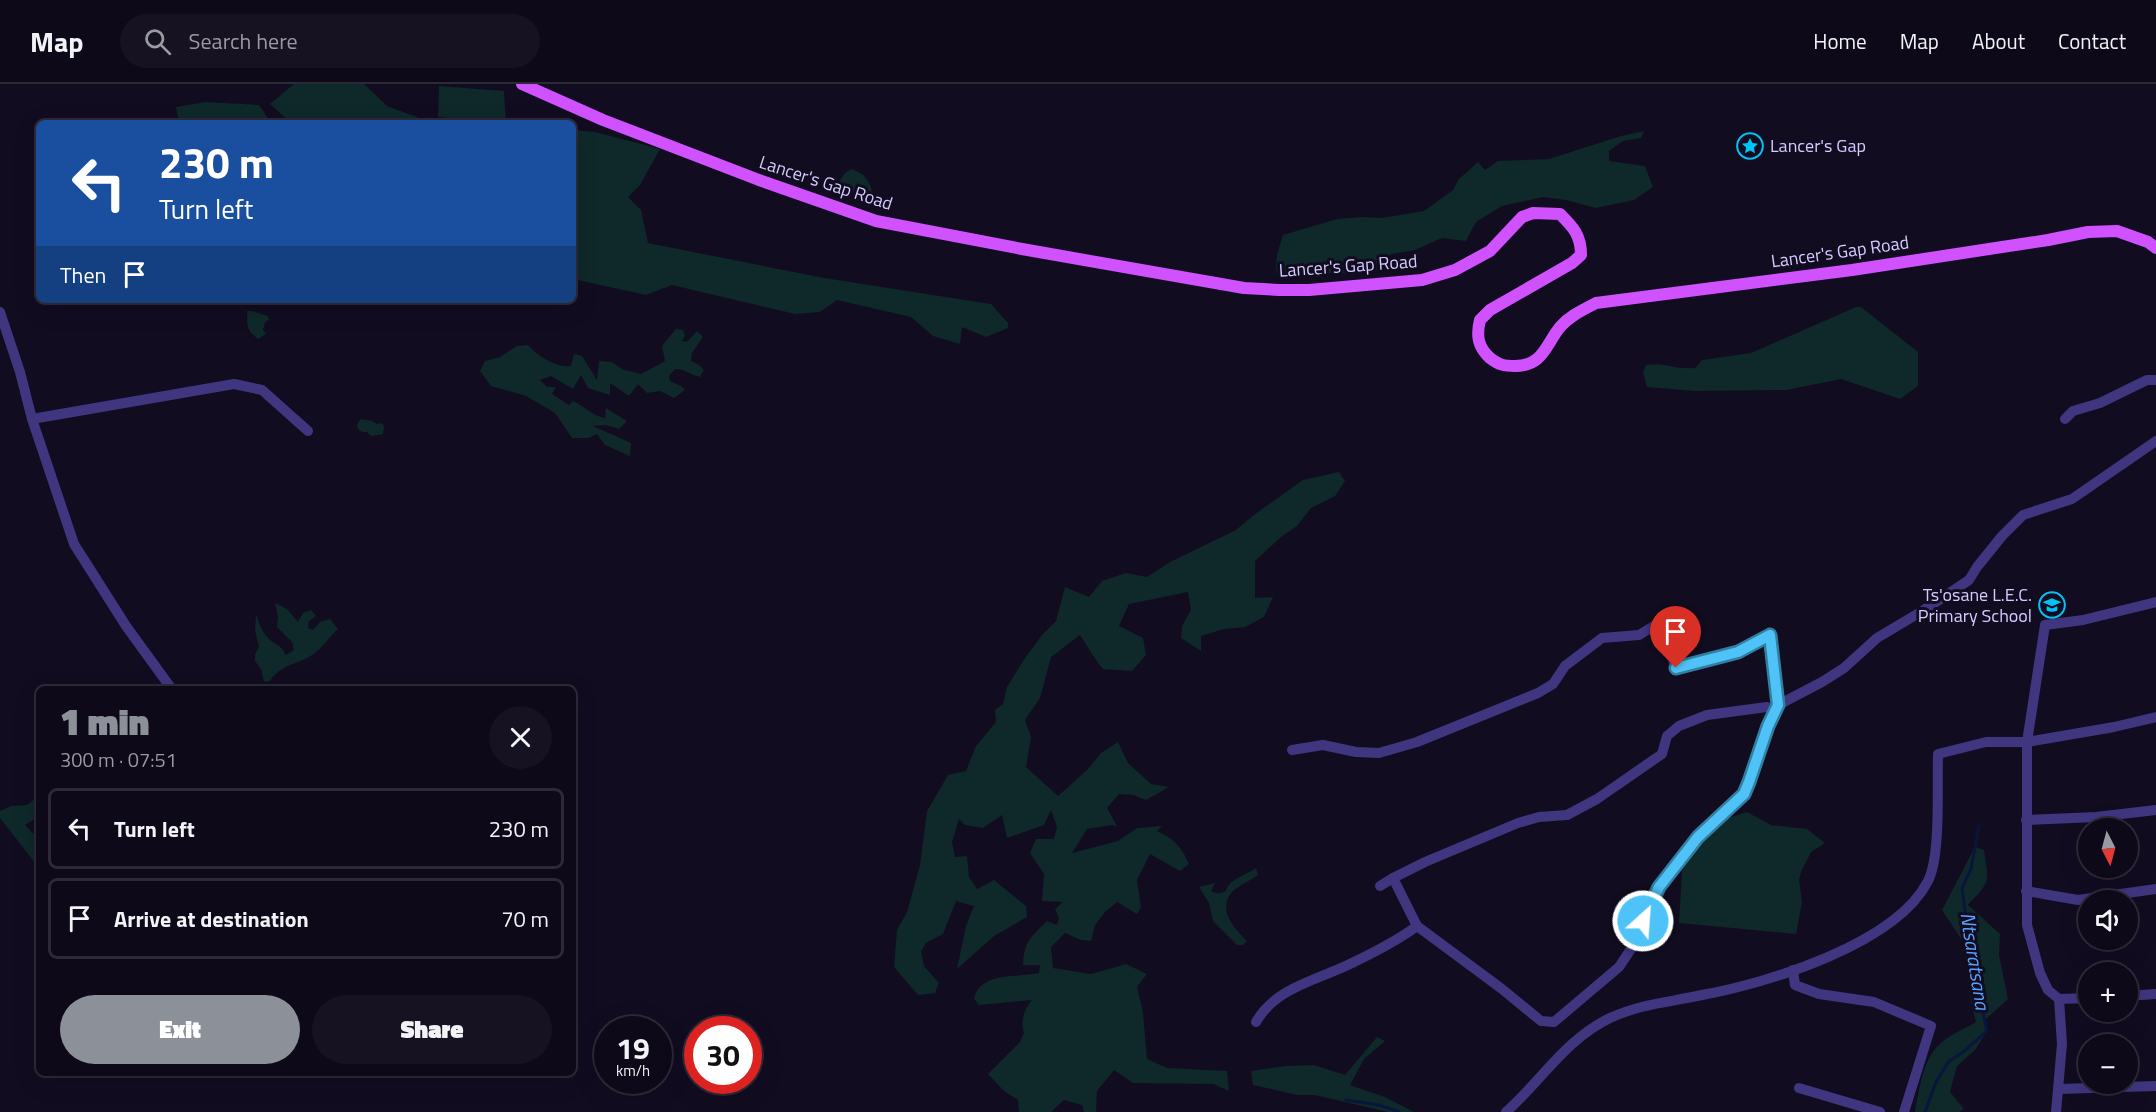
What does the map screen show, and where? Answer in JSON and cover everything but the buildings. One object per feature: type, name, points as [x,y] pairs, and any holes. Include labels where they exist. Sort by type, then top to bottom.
[{"type":"main road","name":"Lancer's Gap Road","points":[[522,84],[603,120],[749,176],[876,221],[1244,288],[1309,290],[1422,280],[1455,270],[1490,251],[1522,217],[1533,213],[1560,214],[1576,230],[1581,243],[1581,255],[1572,263],[1490,310],[1479,320],[1478,340],[1481,350],[1501,366],[1523,366],[1536,361],[1560,327],[1575,314],[1596,303],[1852,270],[2048,240],[2088,231],[2117,231],[2148,242],[2156,248]]},
{"type":"street","points":[[0,312],[20,372],[32,419],[74,544],[126,626],[170,686]]},
{"type":"street","points":[[2065,419],[2073,411],[2100,403],[2147,380],[2156,380]]},
{"type":"street","points":[[32,419],[234,384],[262,390],[308,431]]},
{"type":"street","points":[[1380,886],[1425,862],[1518,824],[1539,817],[1567,815],[1597,799],[1662,754],[1667,736],[1678,726],[1707,715],[1776,707],[1837,672],[1877,638],[1969,580],[2002,536],[2022,515],[2072,499],[2156,441]]},
{"type":"street","points":[[2078,998],[2060,999],[2048,990],[2040,973],[2027,925],[2027,742],[2044,625],[2083,620],[2156,602]]},
{"type":"street","points":[[1292,750],[1323,745],[1369,754],[1417,742],[1538,693],[1552,684],[1565,666],[1602,638],[1639,634],[1659,623],[1676,668],[1738,652],[1770,635],[1776,707],[1744,794],[1698,837],[1659,887],[1631,950],[1618,967],[1554,1022],[1541,1021],[1417,926],[1394,878]]},
{"type":"street","points":[[1506,1112],[1565,1050],[1586,1032],[1608,1019],[1636,1007],[1773,978],[1841,952],[1864,940],[1907,908],[1929,880],[1935,854],[1938,754],[1986,742],[2027,742],[2114,727],[2156,717]]},
{"type":"street","points":[[2026,820],[2096,817],[2156,810]]},
{"type":"street","points":[[2026,891],[2078,900],[2156,889]]},
{"type":"street","points":[[1256,1022],[1264,1008],[1278,996],[1352,964],[1417,926]]},
{"type":"street","points":[[1793,970],[1795,985],[1819,994],[1874,1002],[1931,1026],[1904,1112]]},
{"type":"street","points":[[2138,995],[2156,994]]},
{"type":"street","points":[[2056,1112],[2062,1044],[2060,999]]},
{"type":"street","points":[[2059,1089],[2156,1086]]},
{"type":"street","points":[[1799,1088],[1880,1112]]},
{"type":"green space","points":[[294,84],[364,84],[387,106],[425,120],[288,120],[270,104]]},
{"type":"green space","points":[[439,86],[504,91],[506,120],[438,117]]},
{"type":"green space","points":[[206,102],[259,105],[269,120],[178,120],[176,107]]},
{"type":"green space","points":[[576,130],[595,132],[660,149],[640,185],[628,197],[641,210],[648,243],[824,278],[991,304],[1008,323],[1008,328],[986,337],[962,327],[960,344],[933,336],[911,317],[837,300],[820,312],[795,314],[672,285],[646,295],[576,280]]},
{"type":"green space","points":[[1644,131],[1641,138],[1623,141],[1609,151],[1609,161],[1645,166],[1653,187],[1634,200],[1596,208],[1543,197],[1502,206],[1476,222],[1466,241],[1442,238],[1415,250],[1391,254],[1379,270],[1278,276],[1276,261],[1283,235],[1337,219],[1382,218],[1424,211],[1453,190],[1459,179],[1478,162],[1485,170],[1498,161],[1549,159]]},
{"type":"green space","points":[[851,169],[863,175],[868,182],[873,195],[869,199],[837,185],[844,174]]},
{"type":"green space","points":[[1856,307],[1861,307],[1918,352],[1918,386],[1900,399],[1841,379],[1786,390],[1694,391],[1647,387],[1643,372],[1646,365],[1695,368],[1702,360],[1751,353]]},
{"type":"green space","points":[[247,311],[268,316],[269,320],[265,322],[263,330],[266,334],[258,339],[248,327]]},
{"type":"green space","points":[[676,329],[683,330],[685,335],[682,342],[688,341],[697,331],[703,337],[692,353],[691,361],[704,370],[700,377],[675,369],[669,376],[670,381],[685,390],[674,398],[660,391],[647,393],[638,384],[629,396],[610,383],[610,395],[588,388],[581,375],[573,389],[551,376],[540,380],[547,387],[556,387],[552,394],[569,405],[573,401],[605,418],[606,408],[627,421],[619,429],[606,425],[593,426],[631,443],[630,456],[605,445],[597,434],[588,438],[572,438],[555,413],[526,396],[491,386],[480,371],[485,361],[500,357],[517,346],[528,345],[542,357],[559,365],[571,366],[574,354],[582,356],[597,380],[599,361],[612,362],[624,370],[641,374],[665,361],[662,346]]},
{"type":"green space","points":[[361,419],[377,424],[382,423],[383,434],[371,436],[367,432],[362,432],[358,429],[357,424]]},
{"type":"green space","points":[[1339,472],[1345,481],[1335,496],[1311,508],[1297,526],[1255,561],[1255,598],[1273,597],[1264,617],[1245,627],[1224,629],[1201,636],[1201,651],[1181,638],[1182,626],[1191,610],[1188,592],[1129,604],[1119,626],[1143,638],[1146,655],[1132,671],[1103,669],[1080,635],[1051,657],[1040,698],[1025,720],[1031,737],[1026,767],[1058,796],[1087,770],[1101,753],[1118,742],[1128,763],[1151,784],[1169,787],[1146,800],[1133,795],[1119,794],[1107,808],[1117,826],[1087,829],[1072,853],[1118,841],[1137,828],[1162,826],[1157,831],[1176,844],[1189,864],[1180,871],[1150,854],[1137,880],[1141,907],[1137,914],[1117,902],[1095,925],[1091,941],[1081,940],[1065,933],[1051,947],[1053,968],[1091,974],[1126,964],[1147,974],[1137,987],[1143,1012],[1147,1059],[1167,1068],[1227,1071],[1229,1091],[1213,1084],[1133,1083],[1114,1070],[1097,1091],[1096,1112],[1084,1112],[1082,1105],[1064,1100],[1051,1112],[1019,1112],[1018,1100],[1004,1091],[988,1074],[1020,1042],[1024,1033],[1023,1015],[1032,1000],[979,1005],[974,999],[978,990],[991,980],[1039,973],[1040,965],[1023,965],[1027,945],[1032,936],[1047,921],[1057,925],[1059,918],[1055,909],[1063,902],[1042,901],[1044,874],[1030,853],[1036,839],[1054,839],[1057,827],[1051,810],[1044,825],[1007,838],[1002,815],[983,828],[965,825],[959,819],[952,842],[955,857],[967,856],[969,877],[977,889],[994,880],[1026,906],[1027,917],[994,936],[957,969],[966,926],[974,906],[956,901],[943,934],[926,943],[921,952],[924,966],[939,983],[935,993],[918,995],[894,967],[897,930],[907,912],[920,865],[927,811],[948,775],[966,771],[976,746],[996,722],[995,710],[1003,704],[1007,687],[1042,635],[1056,621],[1065,587],[1089,597],[1102,581],[1126,573],[1147,577],[1170,562],[1236,530],[1303,480]]},
{"type":"green space","points":[[275,603],[287,609],[298,622],[303,613],[311,610],[316,616],[309,621],[308,628],[313,630],[320,622],[330,619],[338,629],[315,653],[280,671],[270,681],[264,682],[261,669],[255,661],[259,646],[255,631],[256,614],[268,638],[286,655],[294,650],[292,642],[277,627],[278,617]]},
{"type":"green space","points":[[36,798],[36,818],[25,825],[36,836],[36,864],[0,818],[0,811],[11,806],[27,805]]},
{"type":"green space","points":[[1747,812],[1771,825],[1807,829],[1825,843],[1811,852],[1801,872],[1799,880],[1802,902],[1796,934],[1679,923],[1682,871],[1692,853],[1728,818]]},
{"type":"green space","points":[[1975,847],[1984,850],[1987,881],[1968,905],[2000,934],[1999,955],[2008,999],[1986,1019],[1985,1034],[1975,1050],[1957,1066],[1950,1092],[1964,1109],[1959,1112],[1915,1112],[1922,1079],[1931,1054],[1945,1040],[1976,1022],[1971,1003],[1964,943],[1942,910]]},
{"type":"green space","points":[[1256,868],[1258,875],[1233,891],[1226,905],[1232,924],[1247,941],[1243,945],[1237,945],[1213,921],[1209,903],[1199,887],[1215,883],[1211,891],[1222,893],[1234,880]]},
{"type":"green space","points":[[1377,1037],[1385,1041],[1364,1059],[1350,1085],[1385,1097],[1414,1112],[1388,1112],[1315,1095],[1297,1095],[1253,1085],[1251,1071],[1286,1066],[1314,1065],[1345,1075]]},
{"type":"waterway","name":"Ntsaratsana","points":[[1925,1112],[1936,1082],[1949,1061],[1987,1031],[1971,957],[1974,942],[1965,911],[1962,888],[1971,869],[1979,826]]},
{"type":"waterway","points":[[1346,1100],[1379,1105],[1399,1112]]},
{"type":"place","name":"Lancer's Gap","points":[[1750,146]]},
{"type":"place","name":"Ts'osane L.E.C. Primary School","points":[[2052,605]]},
{"type":"route","points":[[1643,921],[1659,887],[1698,837],[1744,794],[1774,710],[1778,705],[1770,635],[1738,652],[1676,668]]}]
